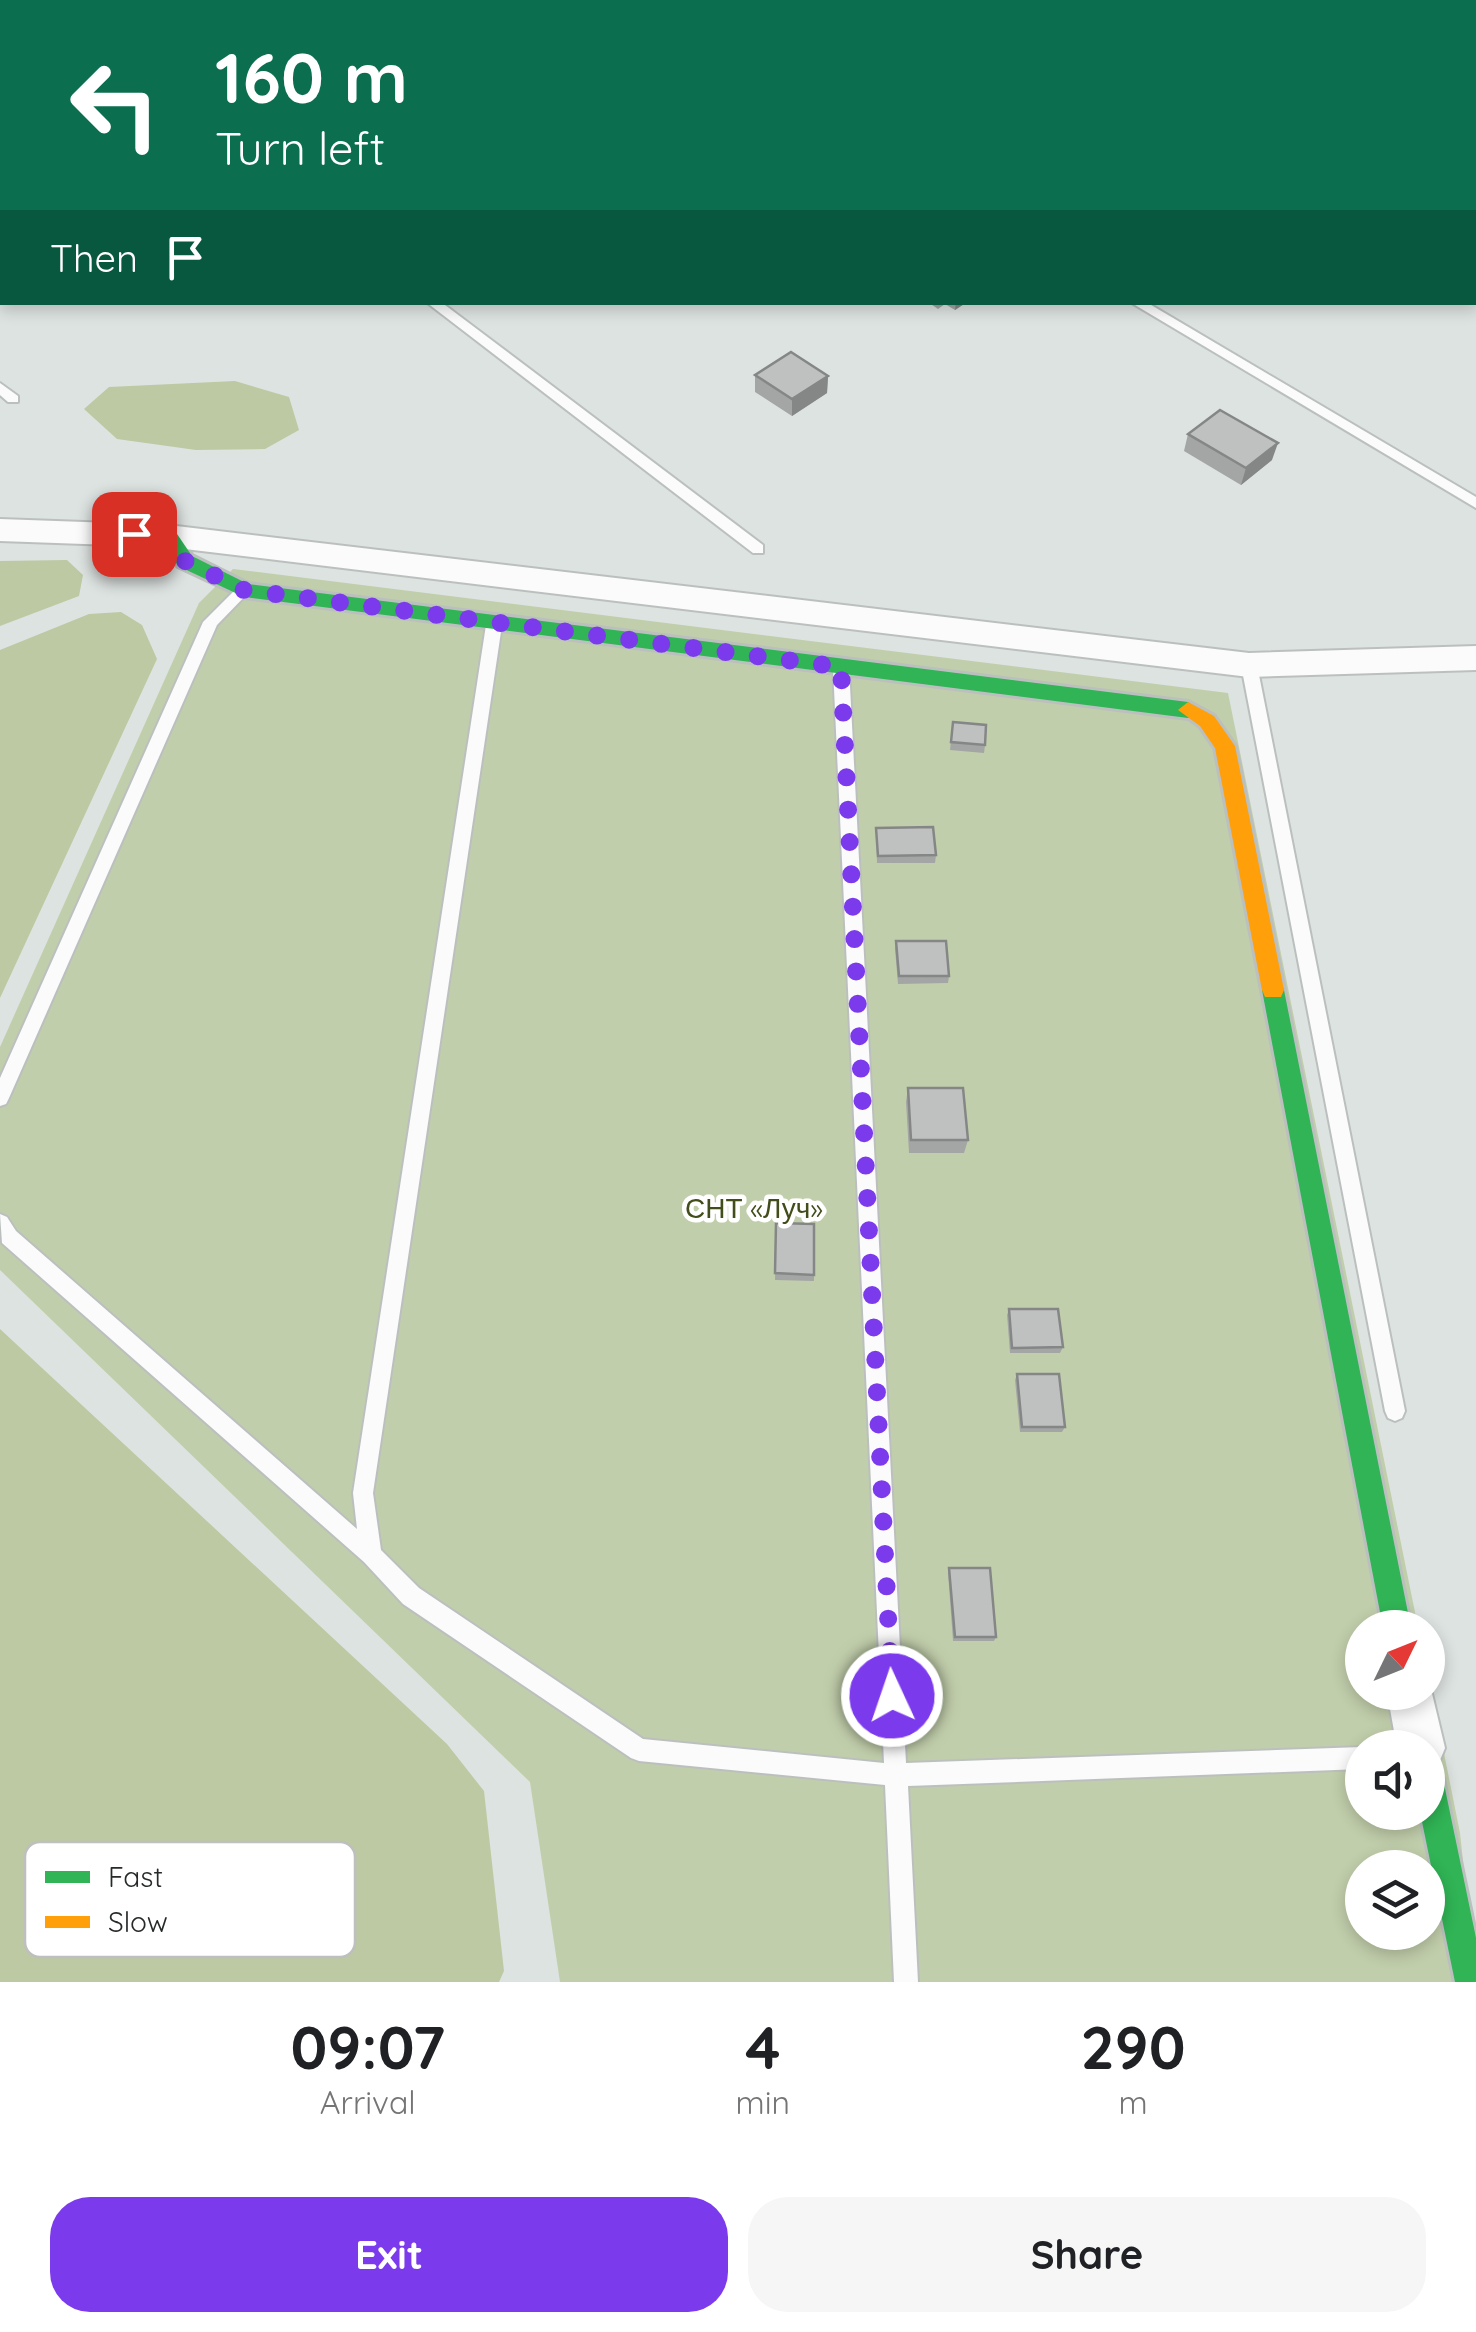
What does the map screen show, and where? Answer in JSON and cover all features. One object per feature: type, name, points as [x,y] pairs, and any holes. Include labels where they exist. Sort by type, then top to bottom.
[{"type":"street","points":[[0,530],[168,536],[1249,665],[1476,658]]},
{"type":"street","points":[[168,536],[185,561],[244,590],[494,625],[1184,707],[1207,722],[1225,746],[1394,1610]]},
{"type":"street","points":[[1439,1830],[1470,1982]]},
{"type":"lane","points":[[436,305],[758,548]]},
{"type":"lane","points":[[1141,305],[1476,504]]},
{"type":"lane","points":[[0,388],[13,399]]},
{"type":"lane","points":[[0,1098],[211,622],[244,590]]},
{"type":"lane","points":[[371,1555],[363,1493],[494,625]]},
{"type":"lane","points":[[1249,665],[1395,1411]]},
{"type":"lane","points":[[841,667],[906,1982]]},
{"type":"lane","points":[[0,1224],[9,1237],[371,1555],[411,1596],[639,1750],[895,1775],[1345,1759]]},
{"type":"green space","points":[[235,381],[289,397],[299,430],[265,449],[196,450],[117,439],[84,409],[109,387]]},
{"type":"green space","points":[[67,560],[83,575],[79,596],[0,626],[0,561]]},
{"type":"green space","name":"СНТ «Луч»","points":[[233,569],[1228,693],[1415,1610],[1345,1610],[1345,1710],[1435,1710],[1439,1730],[1345,1730],[1345,1830],[1445,1830],[1445,1758],[1460,1833],[1476,1982],[560,1982],[530,1782],[0,1270],[0,1047],[199,603]]},
{"type":"green space","points":[[121,612],[142,625],[157,659],[0,998],[0,650],[89,614]]},
{"type":"green space","points":[[0,1329],[447,1744],[484,1791],[504,1971],[499,1982],[0,1982]]},
{"type":"building","points":[[791,352],[828,376],[792,399],[755,375]]},
{"type":"building","points":[[1220,410],[1278,443],[1246,468],[1188,434]]},
{"type":"building","points":[[953,722],[986,725],[985,745],[951,742]]},
{"type":"building","points":[[933,827],[936,855],[878,856],[876,828]]},
{"type":"building","points":[[896,941],[946,941],[949,976],[899,976]]},
{"type":"building","points":[[908,1088],[963,1088],[968,1140],[911,1140]]},
{"type":"building","points":[[776,1223],[814,1224],[814,1275],[775,1273]]},
{"type":"building","points":[[1009,1309],[1058,1309],[1063,1347],[1012,1348]]},
{"type":"building","points":[[1017,1374],[1059,1374],[1065,1427],[1022,1427]]},
{"type":"building","points":[[949,1568],[990,1568],[996,1637],[955,1637]]},
{"type":"traffic: fast","points":[[168,536],[185,561],[244,590],[1188,710]]},
{"type":"traffic: fast","points":[[1273,990],[1394,1610]]},
{"type":"traffic: fast","points":[[1439,1830],[1470,1982]]},
{"type":"traffic: slow","points":[[1188,710],[1207,721],[1225,746],[1273,990]]},
{"type":"route","points":[[134,534],[168,536],[185,561],[244,590],[841,667],[892,1696]]}]
